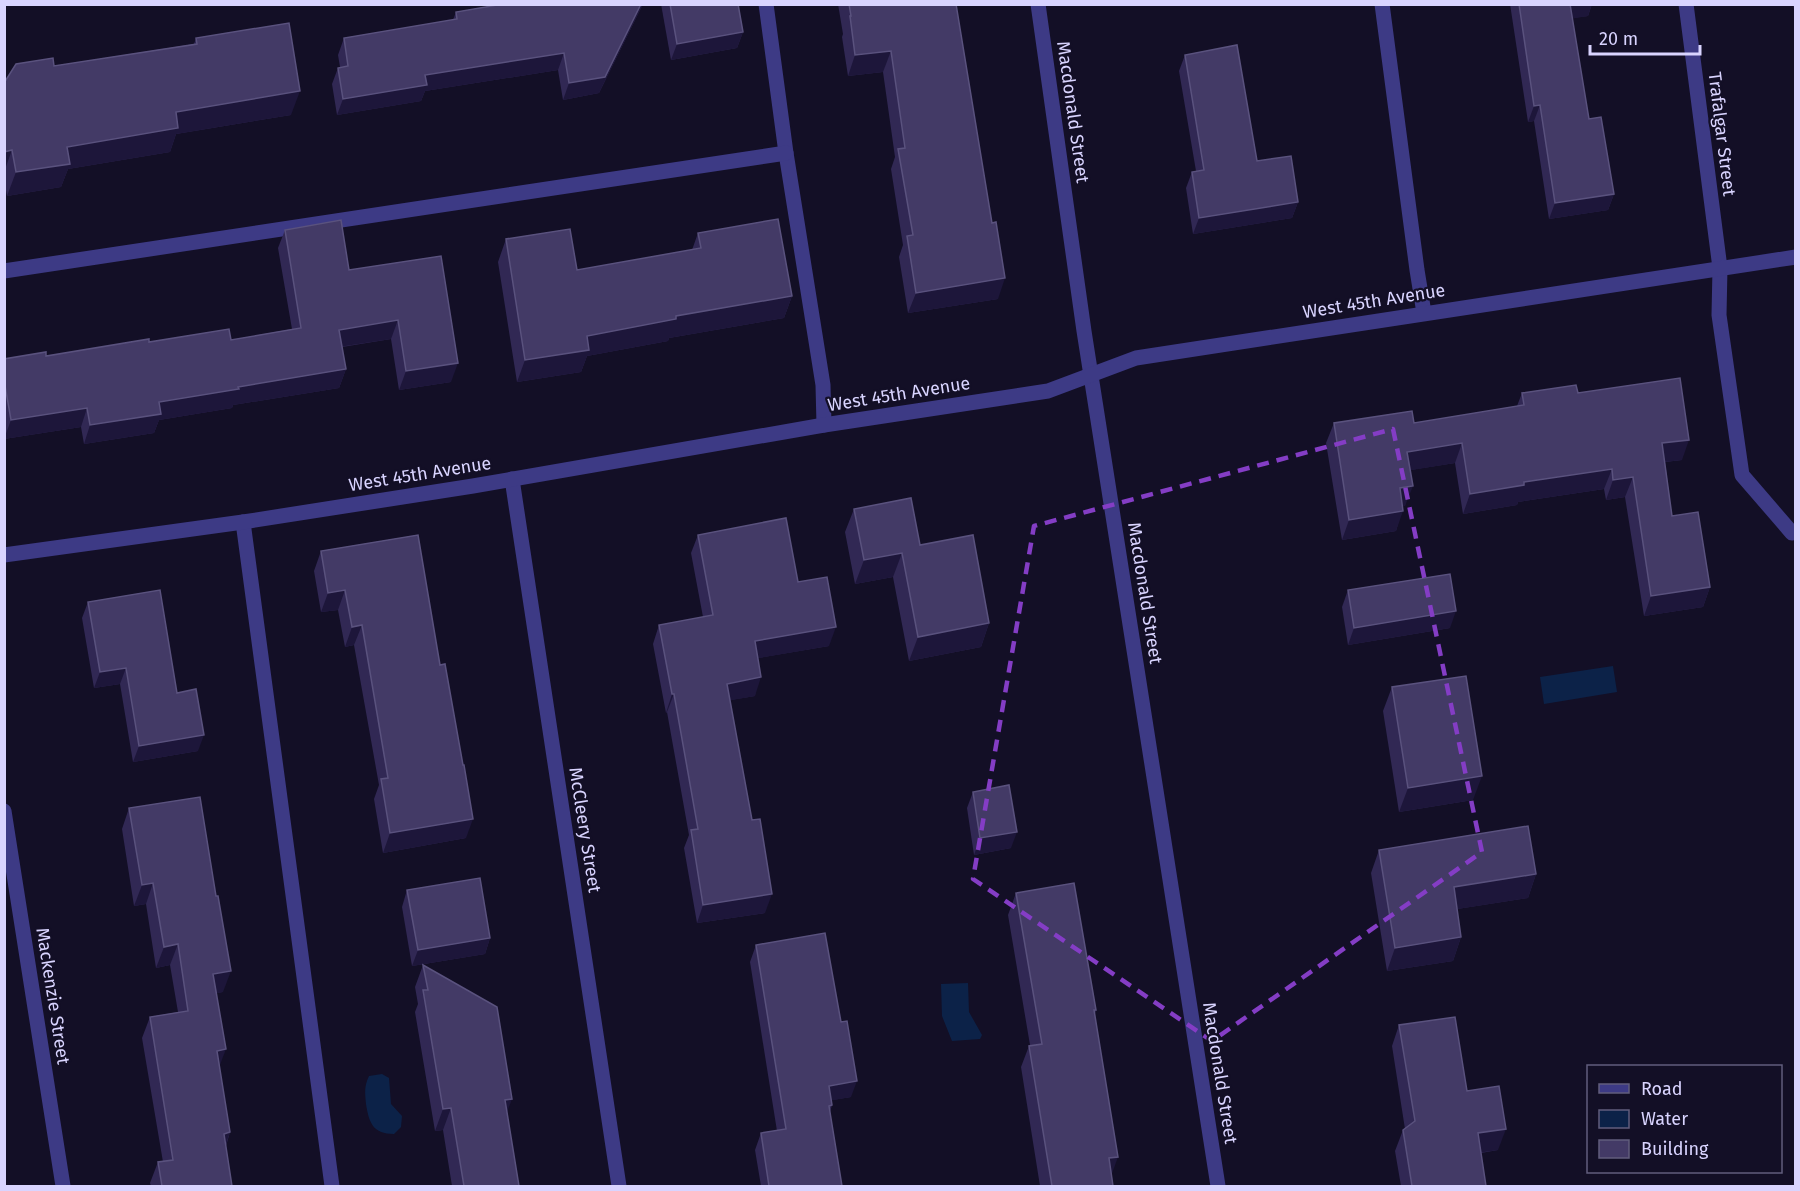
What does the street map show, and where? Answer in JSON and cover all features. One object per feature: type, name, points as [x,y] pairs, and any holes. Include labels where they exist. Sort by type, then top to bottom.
[{"type":"street","points":[[766,4],[786,153],[823,386],[824,425]]},
{"type":"street","name":"Macdonald Street","points":[[1038,4],[1091,375],[1218,1186]]},
{"type":"street","points":[[1382,4],[1424,313]]},
{"type":"street","name":"Trafalgar Street","points":[[1686,4],[1720,268],[1719,315],[1742,475],[1792,533],[1796,532]]},
{"type":"street","points":[[4,271],[786,153]]},
{"type":"street","name":"West 45th Avenue","points":[[4,555],[243,522],[512,479],[824,425],[1048,391],[1136,358],[1796,257]]},
{"type":"street","name":"McCleery Street","points":[[512,479],[619,1186]]},
{"type":"street","points":[[243,522],[332,1186]]},
{"type":"street","name":"Mackenzie Street","points":[[4,812],[63,1186]]},
{"type":"highlighted area","points":[[1393,429],[1482,852],[1212,1041],[973,879],[1034,526]]},
{"type":"water","points":[[1613,666],[1617,692],[1544,704],[1540,677]]},
{"type":"water","points":[[968,983],[969,1012],[982,1035],[980,1039],[952,1041],[942,1016],[941,984]]},
{"type":"water","points":[[382,1074],[389,1078],[391,1104],[402,1116],[401,1127],[394,1134],[377,1130],[367,1111],[365,1093],[367,1080],[369,1076]]},
{"type":"building","points":[[503,4],[641,4],[605,77],[569,83],[564,53],[425,75],[427,85],[343,99],[338,68],[348,66],[344,38],[457,19],[456,12]]},
{"type":"building","points":[[670,4],[738,4],[743,32],[677,44]]},
{"type":"building","points":[[849,4],[956,4],[992,223],[996,222],[1005,278],[916,293],[907,236],[913,235],[898,149],[905,148],[891,51],[855,55]]},
{"type":"building","points":[[1519,4],[1570,4],[1589,119],[1601,117],[1614,194],[1555,203],[1540,105],[1534,106]]},
{"type":"building","points":[[289,23],[300,91],[176,112],[178,128],[67,147],[70,164],[16,172],[12,150],[4,152],[4,83],[16,64],[53,58],[54,66],[197,44],[196,38]]},
{"type":"building","points":[[1237,45],[1257,161],[1291,156],[1298,202],[1199,218],[1192,172],[1204,170],[1185,55]]},
{"type":"building","points":[[778,219],[792,296],[676,316],[676,319],[587,336],[589,350],[525,360],[506,239],[570,229],[577,270],[701,248],[698,233]]},
{"type":"building","points":[[341,220],[349,270],[441,256],[458,363],[406,371],[398,320],[339,330],[346,369],[159,402],[161,414],[90,425],[87,408],[11,420],[4,380],[4,359],[46,352],[46,356],[229,329],[231,340],[301,328],[285,230]]},
{"type":"building","points":[[1680,378],[1689,440],[1662,443],[1672,516],[1698,512],[1710,587],[1651,596],[1633,477],[1613,480],[1612,469],[1524,482],[1524,485],[1470,494],[1462,443],[1407,452],[1413,486],[1400,488],[1403,511],[1349,520],[1334,423],[1412,411],[1414,423],[1524,405],[1522,393],[1576,385],[1578,393]]},
{"type":"building","points":[[911,498],[920,545],[973,535],[989,623],[918,637],[902,553],[864,560],[854,509]]},
{"type":"building","points":[[786,518],[798,582],[827,577],[836,627],[755,641],[761,677],[727,684],[752,820],[760,819],[772,894],[703,905],[691,830],[698,829],[659,625],[713,615],[698,535]]},
{"type":"building","points":[[418,535],[440,665],[445,664],[473,819],[390,833],[381,779],[388,778],[362,625],[352,627],[345,590],[328,593],[321,551]]},
{"type":"building","points":[[1450,574],[1456,611],[1354,628],[1348,590]]},
{"type":"building","points":[[160,590],[177,693],[196,689],[204,735],[139,746],[126,668],[100,672],[88,602]]},
{"type":"building","points":[[1466,676],[1482,776],[1408,788],[1392,687]]},
{"type":"building","points":[[1009,785],[1017,832],[980,838],[973,792]]},
{"type":"building","points":[[200,797],[231,971],[213,974],[226,1049],[217,1051],[230,1132],[224,1134],[232,1186],[162,1186],[158,1162],[173,1160],[150,1017],[188,1011],[178,944],[164,947],[153,883],[142,885],[129,808]]},
{"type":"building","points":[[1528,826],[1536,874],[1454,887],[1461,937],[1395,948],[1379,850]]},
{"type":"building","points":[[480,878],[490,938],[418,950],[407,890]]},
{"type":"building","points":[[1074,883],[1118,1157],[1109,1158],[1113,1186],[1052,1186],[1029,1046],[1042,1044],[1016,893]]},
{"type":"building","points":[[825,933],[841,1022],[847,1021],[857,1081],[829,1086],[832,1105],[829,1106],[842,1186],[769,1186],[761,1133],[786,1129],[756,945]]},
{"type":"building","points":[[423,965],[497,1007],[512,1099],[505,1100],[519,1186],[464,1186],[451,1108],[443,1109],[423,990],[428,990]]},
{"type":"building","points":[[1455,1017],[1467,1091],[1499,1086],[1506,1129],[1478,1133],[1486,1186],[1412,1186],[1403,1130],[1415,1121],[1399,1025]]}]
